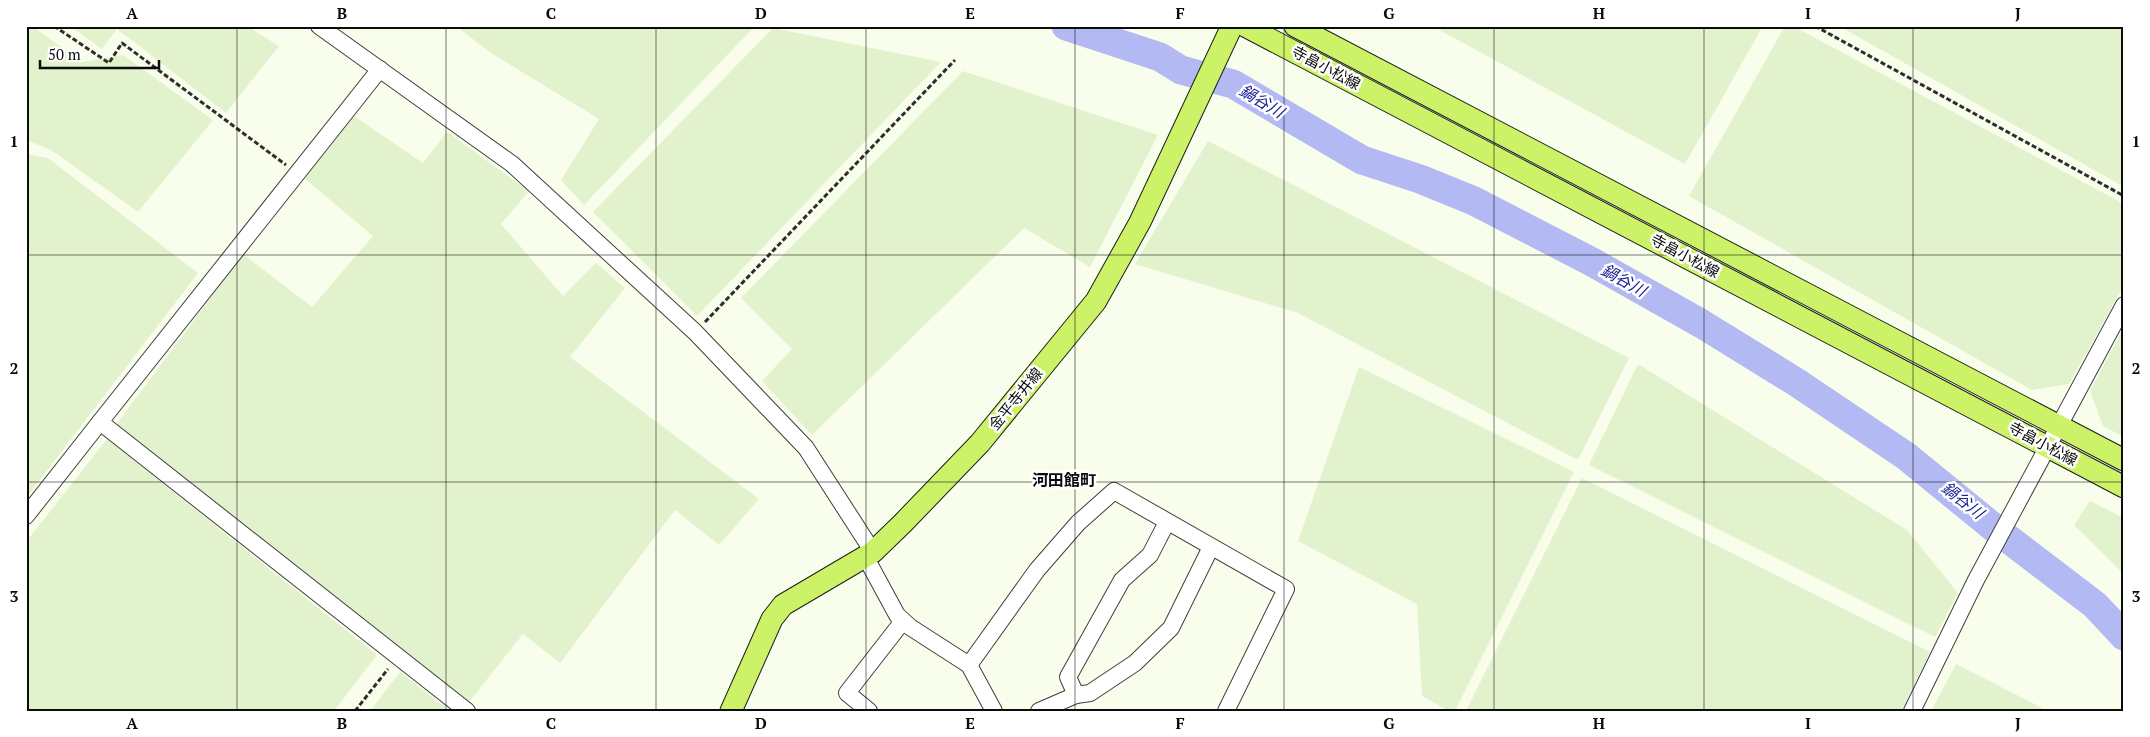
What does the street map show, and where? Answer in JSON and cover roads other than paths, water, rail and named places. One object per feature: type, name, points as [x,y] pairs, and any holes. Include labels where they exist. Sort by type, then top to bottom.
[{"type":"main road","name":"金平寺井線","points":[[730,711],[772,619],[783,605],[869,554],[980,443],[1096,301],[1140,222],[1232,26]]},
{"type":"main road","name":"寺畠小松線","points":[[1245,26],[2124,487]]},
{"type":"main road","name":"寺畠小松線","points":[[1295,26],[2124,460]]},
{"type":"street","points":[[319,26],[512,164],[695,332],[806,448],[869,554],[897,615],[910,627],[969,665],[994,711]]},
{"type":"street","points":[[26,516],[380,69]]},
{"type":"street","points":[[1912,711],[1976,580],[2124,304]]},
{"type":"street","points":[[100,422],[467,711]]},
{"type":"street","points":[[969,665],[1037,570],[1078,523],[1114,491],[1286,589],[1226,711]]},
{"type":"street","points":[[1076,694],[1068,677],[1122,580],[1150,555],[1167,522]]},
{"type":"street","points":[[1040,711],[1076,694],[1090,693],[1135,663],[1171,628],[1211,546]]},
{"type":"street","points":[[869,711],[846,693],[903,621]]},
{"type":"waterway","name":"鍋谷川","points":[[1066,26],[1160,57],[1181,70],[1233,84],[1362,160],[1420,179],[1474,201],[1594,263],[1702,324],[1796,382],[1906,456],[1998,531],[2095,605],[2124,636]]},
{"type":"district","name":"河田館町","points":[[1064,480]]}]
